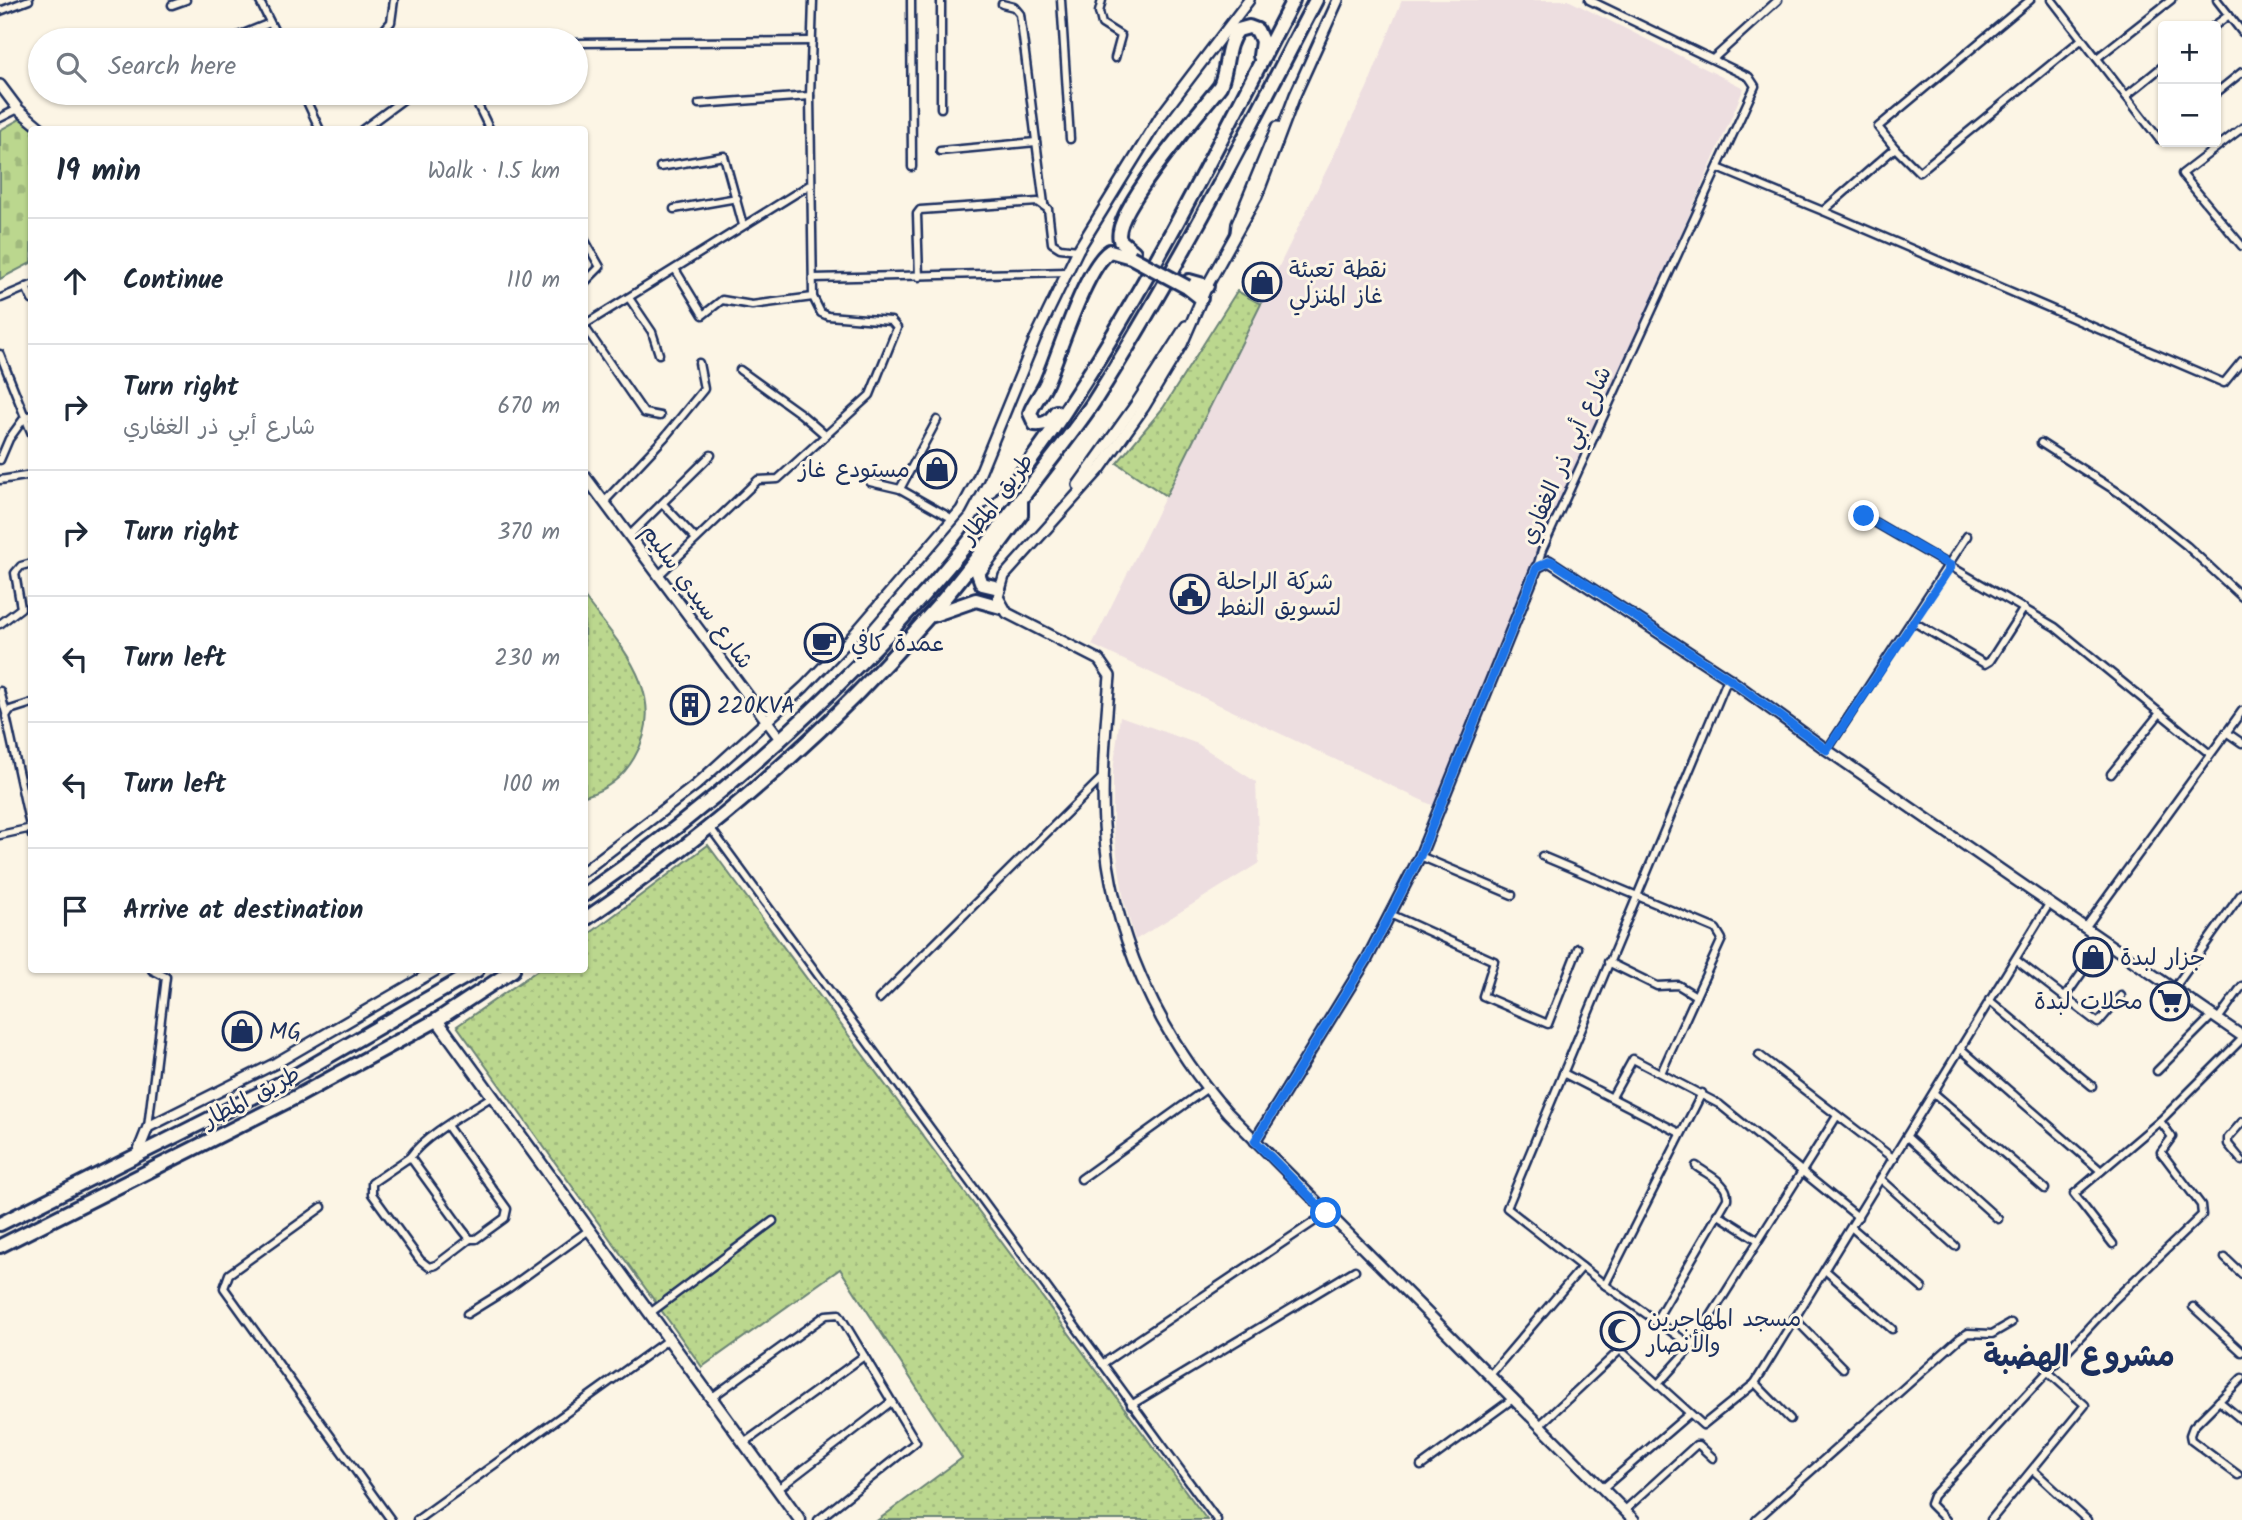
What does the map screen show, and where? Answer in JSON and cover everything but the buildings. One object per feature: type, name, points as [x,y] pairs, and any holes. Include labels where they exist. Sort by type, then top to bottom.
[{"type":"highway","name":"طريق المطار","points":[[588,892],[697,810],[780,740],[874,648],[953,560],[1008,491],[1083,384],[1120,324],[1218,150],[1293,0]]},
{"type":"highway","name":"طريق المطار","points":[[588,917],[709,826],[824,725],[929,617],[1091,405],[1163,288],[1226,176],[1316,0]]},
{"type":"highway","points":[[1133,254],[1120,240],[1119,224],[1141,189],[1220,86],[1226,73],[1225,41],[1242,27],[1257,30],[1262,41],[1256,72]]},
{"type":"highway","points":[[1120,324],[1052,418],[1047,423],[1035,424],[1030,413],[1032,405],[1047,382],[1098,263],[1113,250],[1133,254],[1189,284],[1202,299]]},
{"type":"highway","points":[[999,588],[982,584],[978,573],[1021,515],[1021,499]]},
{"type":"highway","points":[[929,617],[976,600],[1001,607]]},
{"type":"highway","name":"طريق المطار","points":[[0,1224],[291,1078],[472,973]]},
{"type":"highway","name":"طريق المطار","points":[[0,1246],[261,1115],[437,1020],[508,973]]},
{"type":"main road","points":[[437,1020],[800,1520]]},
{"type":"street","points":[[0,11],[29,0]]},
{"type":"street","points":[[172,5],[186,0]]},
{"type":"street","points":[[258,0],[273,28]]},
{"type":"street","points":[[386,28],[391,22],[394,0]]},
{"type":"street","points":[[659,575],[758,480],[778,479],[824,434],[870,395],[897,325],[891,321],[828,316],[821,313],[813,298],[810,96],[813,0]]},
{"type":"street","points":[[911,0],[912,167]]},
{"type":"street","points":[[941,0],[941,108]]},
{"type":"street","points":[[1060,0],[1070,139]]},
{"type":"street","points":[[1101,0],[1102,24],[1121,36],[1115,58]]},
{"type":"street","points":[[588,868],[696,785],[767,722],[850,639],[953,519],[978,478],[1035,339],[1078,250],[1137,152],[1225,41],[1249,0]]},
{"type":"street","points":[[1332,0],[1292,93],[1257,196],[1242,227],[1236,233],[1202,299],[1136,404],[1050,523],[1004,576],[999,588],[1001,607],[1017,619],[1100,660],[1108,669],[1110,676],[1102,778],[1107,853],[1122,924],[1142,979],[1173,1043],[1206,1089],[1255,1141],[1541,1424],[1633,1520]]},
{"type":"street","points":[[1292,93],[1338,0]]},
{"type":"street","points":[[1589,0],[1713,59],[1778,0]]},
{"type":"street","points":[[2030,0],[1878,127],[1895,149],[1919,172],[2082,39]]},
{"type":"street","points":[[2052,0],[2158,138]]},
{"type":"street","points":[[2097,58],[2171,0]]},
{"type":"street","points":[[2217,0],[2242,32]]},
{"type":"street","points":[[1002,4],[1014,7],[1020,14],[1044,204],[1050,217],[1052,243],[1060,248],[1078,250]]},
{"type":"street","points":[[2221,21],[2229,15]]},
{"type":"street","points":[[258,28],[270,23]]},
{"type":"street","points":[[588,43],[812,41]]},
{"type":"street","name":"شارع أبي ذر الغفاري","points":[[1255,1141],[1367,959],[1420,856],[1542,550],[1755,82],[1713,59]]},
{"type":"street","points":[[2126,96],[2158,70]]},
{"type":"street","points":[[2221,89],[2242,72]]},
{"type":"street","points":[[0,85],[18,109],[38,126]]},
{"type":"street","points":[[699,104],[810,96]]},
{"type":"street","points":[[309,105],[318,126]]},
{"type":"street","points":[[367,126],[396,105]]},
{"type":"street","points":[[478,105],[488,126]]},
{"type":"street","points":[[0,118],[18,109]]},
{"type":"street","points":[[2242,128],[2182,174],[2242,246]]},
{"type":"street","points":[[940,151],[1036,142]]},
{"type":"street","points":[[1823,211],[1895,149]]},
{"type":"street","points":[[660,167],[724,156],[743,225]]},
{"type":"street","points":[[1718,168],[2224,383],[2242,361]]},
{"type":"street","points":[[588,323],[811,184]]},
{"type":"street","points":[[674,209],[737,198]]},
{"type":"street","points":[[919,277],[917,214],[920,210],[1038,202],[1044,204]]},
{"type":"street","points":[[588,246],[600,267],[588,279]]},
{"type":"street","points":[[674,269],[703,315],[722,300],[752,305],[813,298]]},
{"type":"street","points":[[813,278],[1067,272]]},
{"type":"street","points":[[1,298],[28,286]]},
{"type":"street","points":[[629,298],[652,332],[659,354]]},
{"type":"street","points":[[588,331],[644,413],[660,416]]},
{"type":"street","points":[[0,354],[28,416],[9,439],[0,460]]},
{"type":"street","points":[[605,502],[664,438],[704,389],[699,363]]},
{"type":"street","points":[[740,370],[802,414],[824,434]]},
{"type":"street","points":[[900,489],[937,420]]},
{"type":"street","points":[[2041,443],[2127,498],[2187,546],[2242,597]]},
{"type":"street","points":[[631,535],[711,455]]},
{"type":"street","points":[[0,480],[28,476]]},
{"type":"street","name":"شارع سيدي سليم","points":[[588,480],[780,740]]},
{"type":"street","points":[[870,482],[900,489],[953,519]]},
{"type":"street","points":[[663,504],[696,539]]},
{"type":"street","points":[[1864,516],[2055,628],[2210,754]]},
{"type":"street","points":[[1827,750],[1951,566],[1967,536]]},
{"type":"street","points":[[1537,567],[1547,561],[1553,562],[1728,678],[1827,750],[2242,1038],[2160,1121],[2073,1196],[2113,1244]]},
{"type":"street","points":[[0,624],[20,608],[15,573],[21,566],[28,564]]},
{"type":"street","points":[[1912,621],[1985,664],[1990,661],[2024,608]]},
{"type":"street","points":[[1692,1346],[1605,1285],[1507,1208],[1728,678]]},
{"type":"street","points":[[0,691],[28,817]]},
{"type":"street","points":[[6,713],[28,705]]},
{"type":"street","points":[[2085,928],[2242,711]]},
{"type":"street","points":[[2111,774],[2160,713]]},
{"type":"street","points":[[2226,732],[2242,743]]},
{"type":"street","points":[[0,735],[9,734]]},
{"type":"street","points":[[879,999],[1102,778]]},
{"type":"street","points":[[709,826],[1217,1520]]},
{"type":"street","points":[[0,835],[28,830]]},
{"type":"street","points":[[1420,856],[1512,895]]},
{"type":"street","points":[[1542,856],[1637,893],[1720,933],[1722,939],[1661,1073]]},
{"type":"street","points":[[2173,990],[2242,893]]},
{"type":"street","points":[[1541,1424],[1620,1350],[1659,1383],[1699,1423],[1706,1424],[1755,1383],[1935,1094],[1960,1048],[2049,904]]},
{"type":"street","points":[[1390,914],[1494,961],[1483,996],[1548,1024],[1578,948]]},
{"type":"street","points":[[2065,997],[2104,941]]},
{"type":"street","points":[[2016,960],[2098,1023],[2121,996]]},
{"type":"street","points":[[1608,962],[1657,986],[1678,985],[1696,996]]},
{"type":"street","points":[[135,1158],[148,1127],[166,977],[158,973]]},
{"type":"street","points":[[148,1127],[276,1063],[431,973]]},
{"type":"street","points":[[2158,1070],[2215,1017],[2242,986]]},
{"type":"street","points":[[1989,1000],[2092,1086]]},
{"type":"street","points":[[1960,1048],[2101,1171]]},
{"type":"street","points":[[1759,1055],[1894,1159]]},
{"type":"street","points":[[1612,1097],[1630,1060],[1661,1073],[1702,1093],[1802,1169],[1858,1217]]},
{"type":"street","points":[[1563,1073],[1680,1133]]},
{"type":"street","points":[[1081,1179],[1206,1089]]},
{"type":"street","points":[[1605,1285],[1702,1093]]},
{"type":"street","points":[[1935,1094],[2045,1189]]},
{"type":"street","points":[[448,1127],[507,1209],[505,1218],[478,1238],[470,1239],[436,1265],[429,1267],[420,1261],[372,1195],[370,1187],[448,1127],[491,1097]]},
{"type":"street","points":[[1659,1383],[1692,1346],[1837,1116]]},
{"type":"street","points":[[1947,1520],[1930,1504],[1933,1496],[2047,1371],[2202,1216],[2201,1205],[2161,1152],[2172,1137],[2160,1121]]},
{"type":"street","points":[[2242,1122],[2228,1138],[2228,1144],[2242,1161]]},
{"type":"street","points":[[1907,1137],[1998,1219]]},
{"type":"street","points":[[410,1157],[470,1239]]},
{"type":"street","points":[[1655,1322],[1727,1199],[1727,1191],[1696,1166]]},
{"type":"street","points":[[1882,1180],[1955,1246]]},
{"type":"street","points":[[322,1207],[229,1274],[224,1288],[391,1520]]},
{"type":"street","points":[[1102,1364],[1326,1213]]},
{"type":"street","points":[[1717,1214],[1758,1240]]},
{"type":"street","points":[[650,1313],[773,1221]]},
{"type":"street","points":[[1851,1227],[1922,1288]]},
{"type":"street","points":[[467,1314],[509,1288],[589,1230]]},
{"type":"street","points":[[2225,1258],[2242,1274]]},
{"type":"street","points":[[1490,1375],[1582,1267]]},
{"type":"street","points":[[1131,1405],[1355,1270]]},
{"type":"street","points":[[1825,1270],[1892,1329]]},
{"type":"street","points":[[2193,1307],[2242,1352]]},
{"type":"street","points":[[711,1398],[832,1314],[839,1314],[916,1442],[818,1520]]},
{"type":"street","points":[[1794,1318],[1843,1368]]},
{"type":"street","points":[[1756,1520],[1960,1338],[1968,1333],[1992,1334],[2011,1323]]},
{"type":"street","points":[[417,1520],[669,1339]]},
{"type":"street","points":[[744,1443],[864,1356]]},
{"type":"street","points":[[1995,1519],[2085,1405],[2047,1371]]},
{"type":"street","points":[[2238,1475],[2191,1440],[2190,1435],[2193,1427],[2242,1378]]},
{"type":"street","points":[[1755,1383],[1790,1419]]},
{"type":"street","points":[[1421,1466],[1514,1398]]},
{"type":"street","points":[[2219,1401],[2242,1420]]},
{"type":"street","points":[[778,1489],[891,1402]]},
{"type":"street","points":[[1602,1489],[1689,1414]]},
{"type":"street","points":[[1625,1510],[1696,1445],[1702,1446],[1713,1458]]},
{"type":"street","points":[[2034,1471],[2087,1520]]},
{"type":"shaded area","points":[[1402,0],[1568,0],[1744,88],[1434,806],[1092,645],[1367,88]]},
{"type":"shaded area","points":[[1120,716],[1198,744],[1256,782],[1259,863],[1135,940],[1124,901],[1113,827],[1113,772]]},
{"type":"green space","points":[[20,119],[29,126],[28,265],[0,279],[0,130]]},
{"type":"green space","points":[[1237,291],[1261,304],[1166,496],[1117,463],[1163,408]]},
{"type":"green space","points":[[588,602],[636,672],[644,692],[647,713],[644,735],[630,765],[613,782],[588,795]]},
{"type":"green space","points":[[708,845],[1207,1520],[878,1520],[962,1458],[840,1269],[702,1367],[457,1026],[534,973],[588,973],[588,935]]},
{"type":"place","name":"نقطة تعبئة غاز المنزلي","points":[[1262,282]]},
{"type":"place","name":"مستودع غاز","points":[[937,469]]},
{"type":"place","name":"شركة الراحلة لتسويق النفط","points":[[1190,594]]},
{"type":"place","name":"عمدة كافي","points":[[824,643]]},
{"type":"place","name":"220KVA","points":[[690,705]]},
{"type":"place","name":"جزار لبدة","points":[[2093,957]]},
{"type":"place","name":"محلات لبدة","points":[[2170,1001]]},
{"type":"place","name":"MG","points":[[242,1031]]},
{"type":"place","name":"مسجد المهاجرين والأنصار","points":[[1620,1331]]},
{"type":"district","name":"مشروع الهضبة","points":[[2079,1356]]},
{"type":"route","points":[[1326,1213],[1255,1141],[1367,959],[1420,856],[1477,722],[1537,567],[1551,561],[1638,616],[1827,750],[1951,566],[1864,516]]}]
